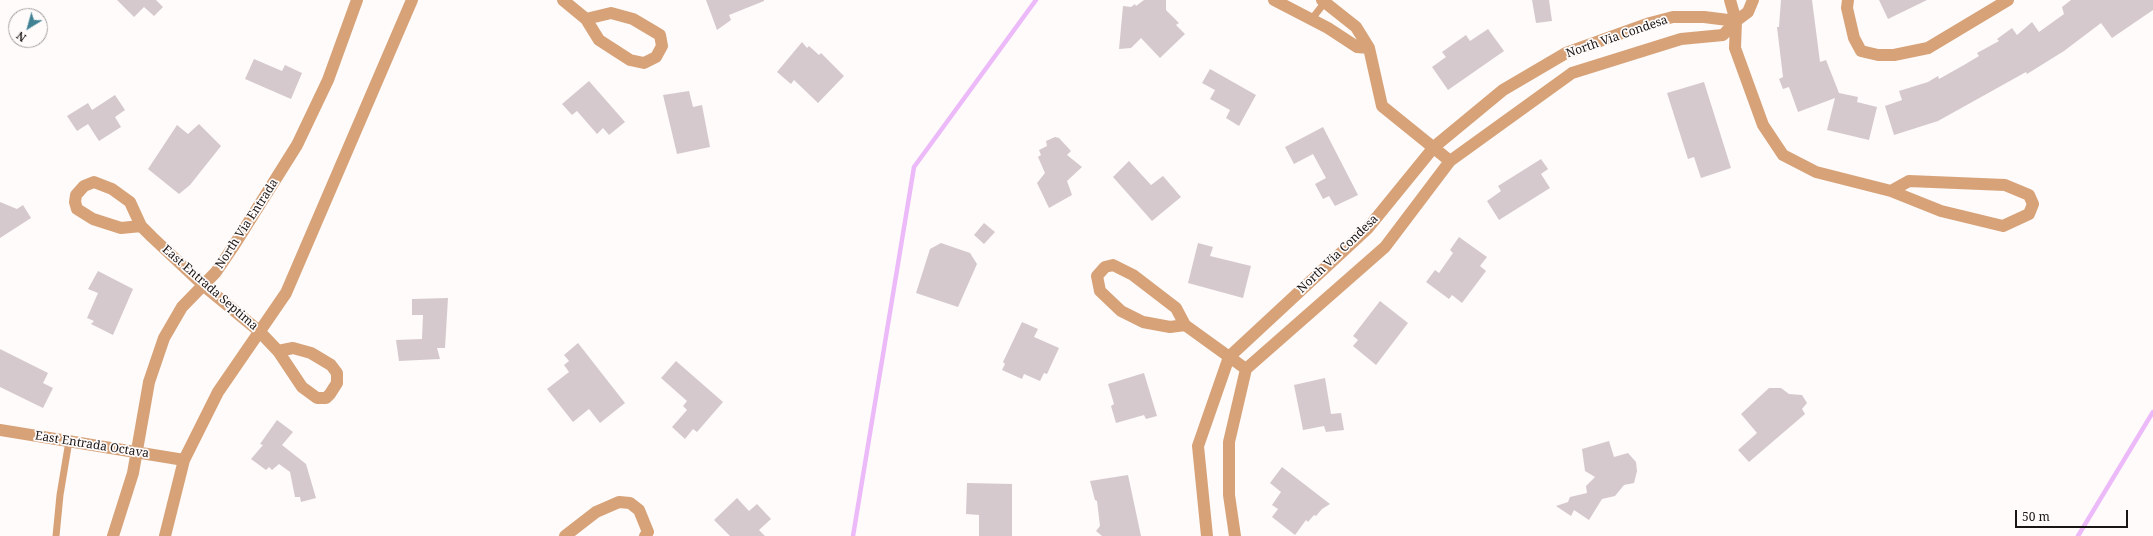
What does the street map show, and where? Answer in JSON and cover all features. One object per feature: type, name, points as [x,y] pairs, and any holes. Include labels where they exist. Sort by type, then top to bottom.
[{"type":"street","name":"North Via Entrada","points":[[113,536],[137,452],[149,382],[164,338],[182,307],[216,272],[297,145],[328,80],[357,0]]},
{"type":"street","points":[[165,536],[184,460],[218,392],[286,293],[412,0]]},
{"type":"street","points":[[563,0],[586,19],[599,40],[630,60],[644,63],[656,57],[662,46],[660,35],[633,19],[611,13],[586,19]]},
{"type":"street","points":[[1274,0],[1328,28],[1357,48],[1369,48]]},
{"type":"street","points":[[1730,0],[1736,21],[1736,48],[1738,55],[1763,125],[1783,155],[1816,172],[1891,191],[1941,211],[2003,226],[2029,214],[2033,204],[2029,195],[2005,185],[1909,181],[1891,191]]},
{"type":"street","points":[[1736,21],[1748,12],[1752,0]]},
{"type":"street","points":[[1848,0],[1847,8],[1854,38],[1860,51],[1878,55],[1894,55],[1928,48],[2008,0]]},
{"type":"street","points":[[1324,1],[1356,27],[1369,48],[1382,106],[1450,160]]},
{"type":"street","name":"North Via Condesa","points":[[1207,536],[1198,446],[1229,357],[1368,228],[1434,147],[1503,90],[1566,53],[1650,23],[1673,17],[1704,17],[1736,21]]},
{"type":"street","name":"North Via Condesa","points":[[1246,369],[1384,247],[1450,160],[1572,73],[1681,39],[1723,35],[1736,21]]},
{"type":"street","name":"East Entrada Septima","points":[[141,226],[121,228],[93,219],[77,209],[75,202],[76,195],[84,186],[94,182],[112,188],[130,202],[141,226],[203,285],[259,331],[278,351],[302,387],[316,398],[326,398],[330,394],[337,383],[337,374],[331,365],[311,353],[293,348],[278,351]]},
{"type":"street","points":[[1185,325],[1170,327],[1143,322],[1121,310],[1100,291],[1097,276],[1105,267],[1113,266],[1134,275],[1176,308],[1185,325],[1246,369],[1229,442],[1229,495],[1236,536]]},
{"type":"street","name":"East Entrada Octava","points":[[0,430],[184,460]]},
{"type":"street","points":[[564,536],[596,512],[619,502],[630,503],[639,510],[646,534]]},
{"type":"lane","points":[[1311,20],[1324,1]]},
{"type":"lane","points":[[56,536],[60,495],[69,441]]},
{"type":"building","points":[[117,0],[156,0],[163,7],[154,16],[144,7],[134,17]]},
{"type":"building","points":[[706,0],[764,1],[729,15],[731,20],[717,30]]},
{"type":"building","points":[[1144,0],[1166,0],[1166,10],[1179,23],[1176,25],[1185,34],[1160,58],[1141,38],[1131,48],[1119,49],[1123,6],[1131,7],[1135,4],[1136,6]]},
{"type":"building","points":[[1532,0],[1549,0],[1552,21],[1536,23]]},
{"type":"building","points":[[1781,0],[1812,0],[1820,62],[1826,60],[1839,93],[1858,97],[1857,102],[1877,107],[1869,140],[1827,130],[1835,98],[1798,112],[1789,87],[1783,89],[1779,79],[1783,77],[1777,27],[1779,27]]},
{"type":"building","points":[[1879,0],[1927,0],[1888,19]]},
{"type":"building","points":[[2071,0],[2153,0],[2153,10],[2112,38],[2101,23],[2064,51],[2027,74],[2026,72],[1938,121],[1894,135],[1885,106],[1902,100],[1899,91],[1928,82],[1938,76],[1939,79],[1979,56],[1977,53],[1999,41],[1997,39],[2012,28],[2017,35],[2032,22],[2039,32],[2064,14],[2062,7]]},
{"type":"building","points":[[1488,29],[1504,51],[1448,90],[1432,67],[1446,57],[1442,52],[1466,35],[1470,41]]},
{"type":"building","points":[[802,42],[807,48],[809,46],[819,55],[821,53],[844,76],[818,103],[794,80],[791,84],[777,72]]},
{"type":"building","points":[[254,59],[282,71],[285,65],[302,73],[291,99],[245,79]]},
{"type":"building","points":[[1210,69],[1256,95],[1239,126],[1226,118],[1230,110],[1210,99],[1215,90],[1202,83]]},
{"type":"building","points":[[589,81],[625,122],[609,135],[603,128],[597,134],[577,111],[572,115],[562,104]]},
{"type":"building","points":[[1704,82],[1731,168],[1701,178],[1694,157],[1688,159],[1667,93]]},
{"type":"building","points":[[689,91],[693,107],[702,105],[710,147],[677,154],[663,95]]},
{"type":"building","points":[[115,95],[125,110],[115,117],[121,127],[99,141],[88,124],[77,131],[67,116],[88,103],[92,110]]},
{"type":"building","points":[[199,124],[221,146],[190,185],[179,194],[148,169],[177,125],[188,134]]},
{"type":"building","points":[[1323,127],[1358,195],[1335,206],[1329,196],[1323,199],[1315,184],[1326,178],[1313,154],[1294,164],[1285,147]]},
{"type":"building","points":[[1055,137],[1059,138],[1071,151],[1067,155],[1082,167],[1067,181],[1072,195],[1049,208],[1037,183],[1045,173],[1038,157],[1041,155],[1039,150],[1047,146],[1046,141]]},
{"type":"building","points":[[1541,159],[1548,169],[1541,174],[1550,188],[1499,220],[1487,201],[1501,191],[1498,186]]},
{"type":"building","points":[[1129,161],[1151,185],[1163,176],[1181,197],[1152,221],[1113,177]]},
{"type":"building","points":[[0,202],[17,209],[23,205],[31,218],[0,238]]},
{"type":"building","points":[[984,223],[995,232],[984,244],[974,235]]},
{"type":"building","points":[[1459,237],[1487,257],[1480,266],[1486,271],[1462,303],[1452,295],[1449,299],[1426,282],[1435,270],[1439,273],[1453,253],[1450,250]]},
{"type":"building","points":[[941,243],[970,253],[977,264],[958,307],[916,293],[930,249]]},
{"type":"building","points":[[1198,243],[1213,247],[1210,256],[1251,266],[1243,298],[1188,283]]},
{"type":"building","points":[[98,271],[133,289],[113,335],[91,324],[94,321],[87,318],[98,293],[88,289]]},
{"type":"building","points":[[448,298],[445,348],[437,348],[440,359],[399,361],[396,340],[422,339],[423,315],[412,315],[412,299]]},
{"type":"building","points":[[1380,301],[1408,323],[1376,365],[1353,346],[1358,340],[1353,336]]},
{"type":"building","points":[[1022,322],[1038,329],[1034,337],[1059,348],[1047,374],[1044,373],[1040,381],[1024,374],[1022,379],[1002,370],[1005,364],[1003,362]]},
{"type":"building","points":[[578,343],[625,403],[600,423],[589,409],[573,422],[547,389],[569,372],[564,365],[569,361],[564,355]]},
{"type":"building","points":[[0,349],[48,373],[43,383],[53,388],[43,408],[0,387]]},
{"type":"building","points":[[676,361],[723,402],[697,432],[693,429],[685,439],[672,427],[687,410],[683,406],[687,401],[661,378]]},
{"type":"building","points":[[1144,373],[1157,416],[1146,419],[1144,415],[1116,423],[1111,406],[1114,404],[1108,384]]},
{"type":"building","points":[[1325,378],[1331,414],[1341,413],[1344,430],[1326,432],[1324,426],[1303,430],[1294,385]]},
{"type":"building","points":[[1769,388],[1781,388],[1789,394],[1802,395],[1807,403],[1802,409],[1805,414],[1749,462],[1738,450],[1757,433],[1741,414]]},
{"type":"building","points":[[277,420],[293,432],[282,445],[306,464],[316,498],[301,502],[300,497],[295,497],[290,472],[279,464],[272,470],[269,467],[266,470],[251,459],[263,445],[260,444]]},
{"type":"building","points":[[1609,441],[1614,457],[1628,453],[1636,462],[1637,471],[1634,483],[1624,485],[1615,496],[1602,499],[1589,520],[1574,510],[1571,516],[1556,506],[1568,502],[1570,497],[1587,493],[1586,486],[1595,477],[1585,471],[1582,449]]},
{"type":"building","points":[[1282,467],[1330,504],[1322,509],[1316,516],[1314,515],[1308,522],[1306,520],[1295,535],[1272,517],[1278,509],[1272,505],[1281,492],[1270,483]]},
{"type":"building","points":[[1128,475],[1141,536],[1102,536],[1096,531],[1100,526],[1097,501],[1095,500],[1090,481]]},
{"type":"building","points":[[967,483],[1012,484],[1012,536],[979,536],[979,515],[966,514]]},
{"type":"building","points":[[737,498],[749,511],[757,504],[771,519],[759,530],[765,536],[730,536],[714,520]]},
{"type":"waterway","points":[[853,536],[914,167],[1036,0]]},
{"type":"waterway","points":[[2078,536],[2153,412]]}]
